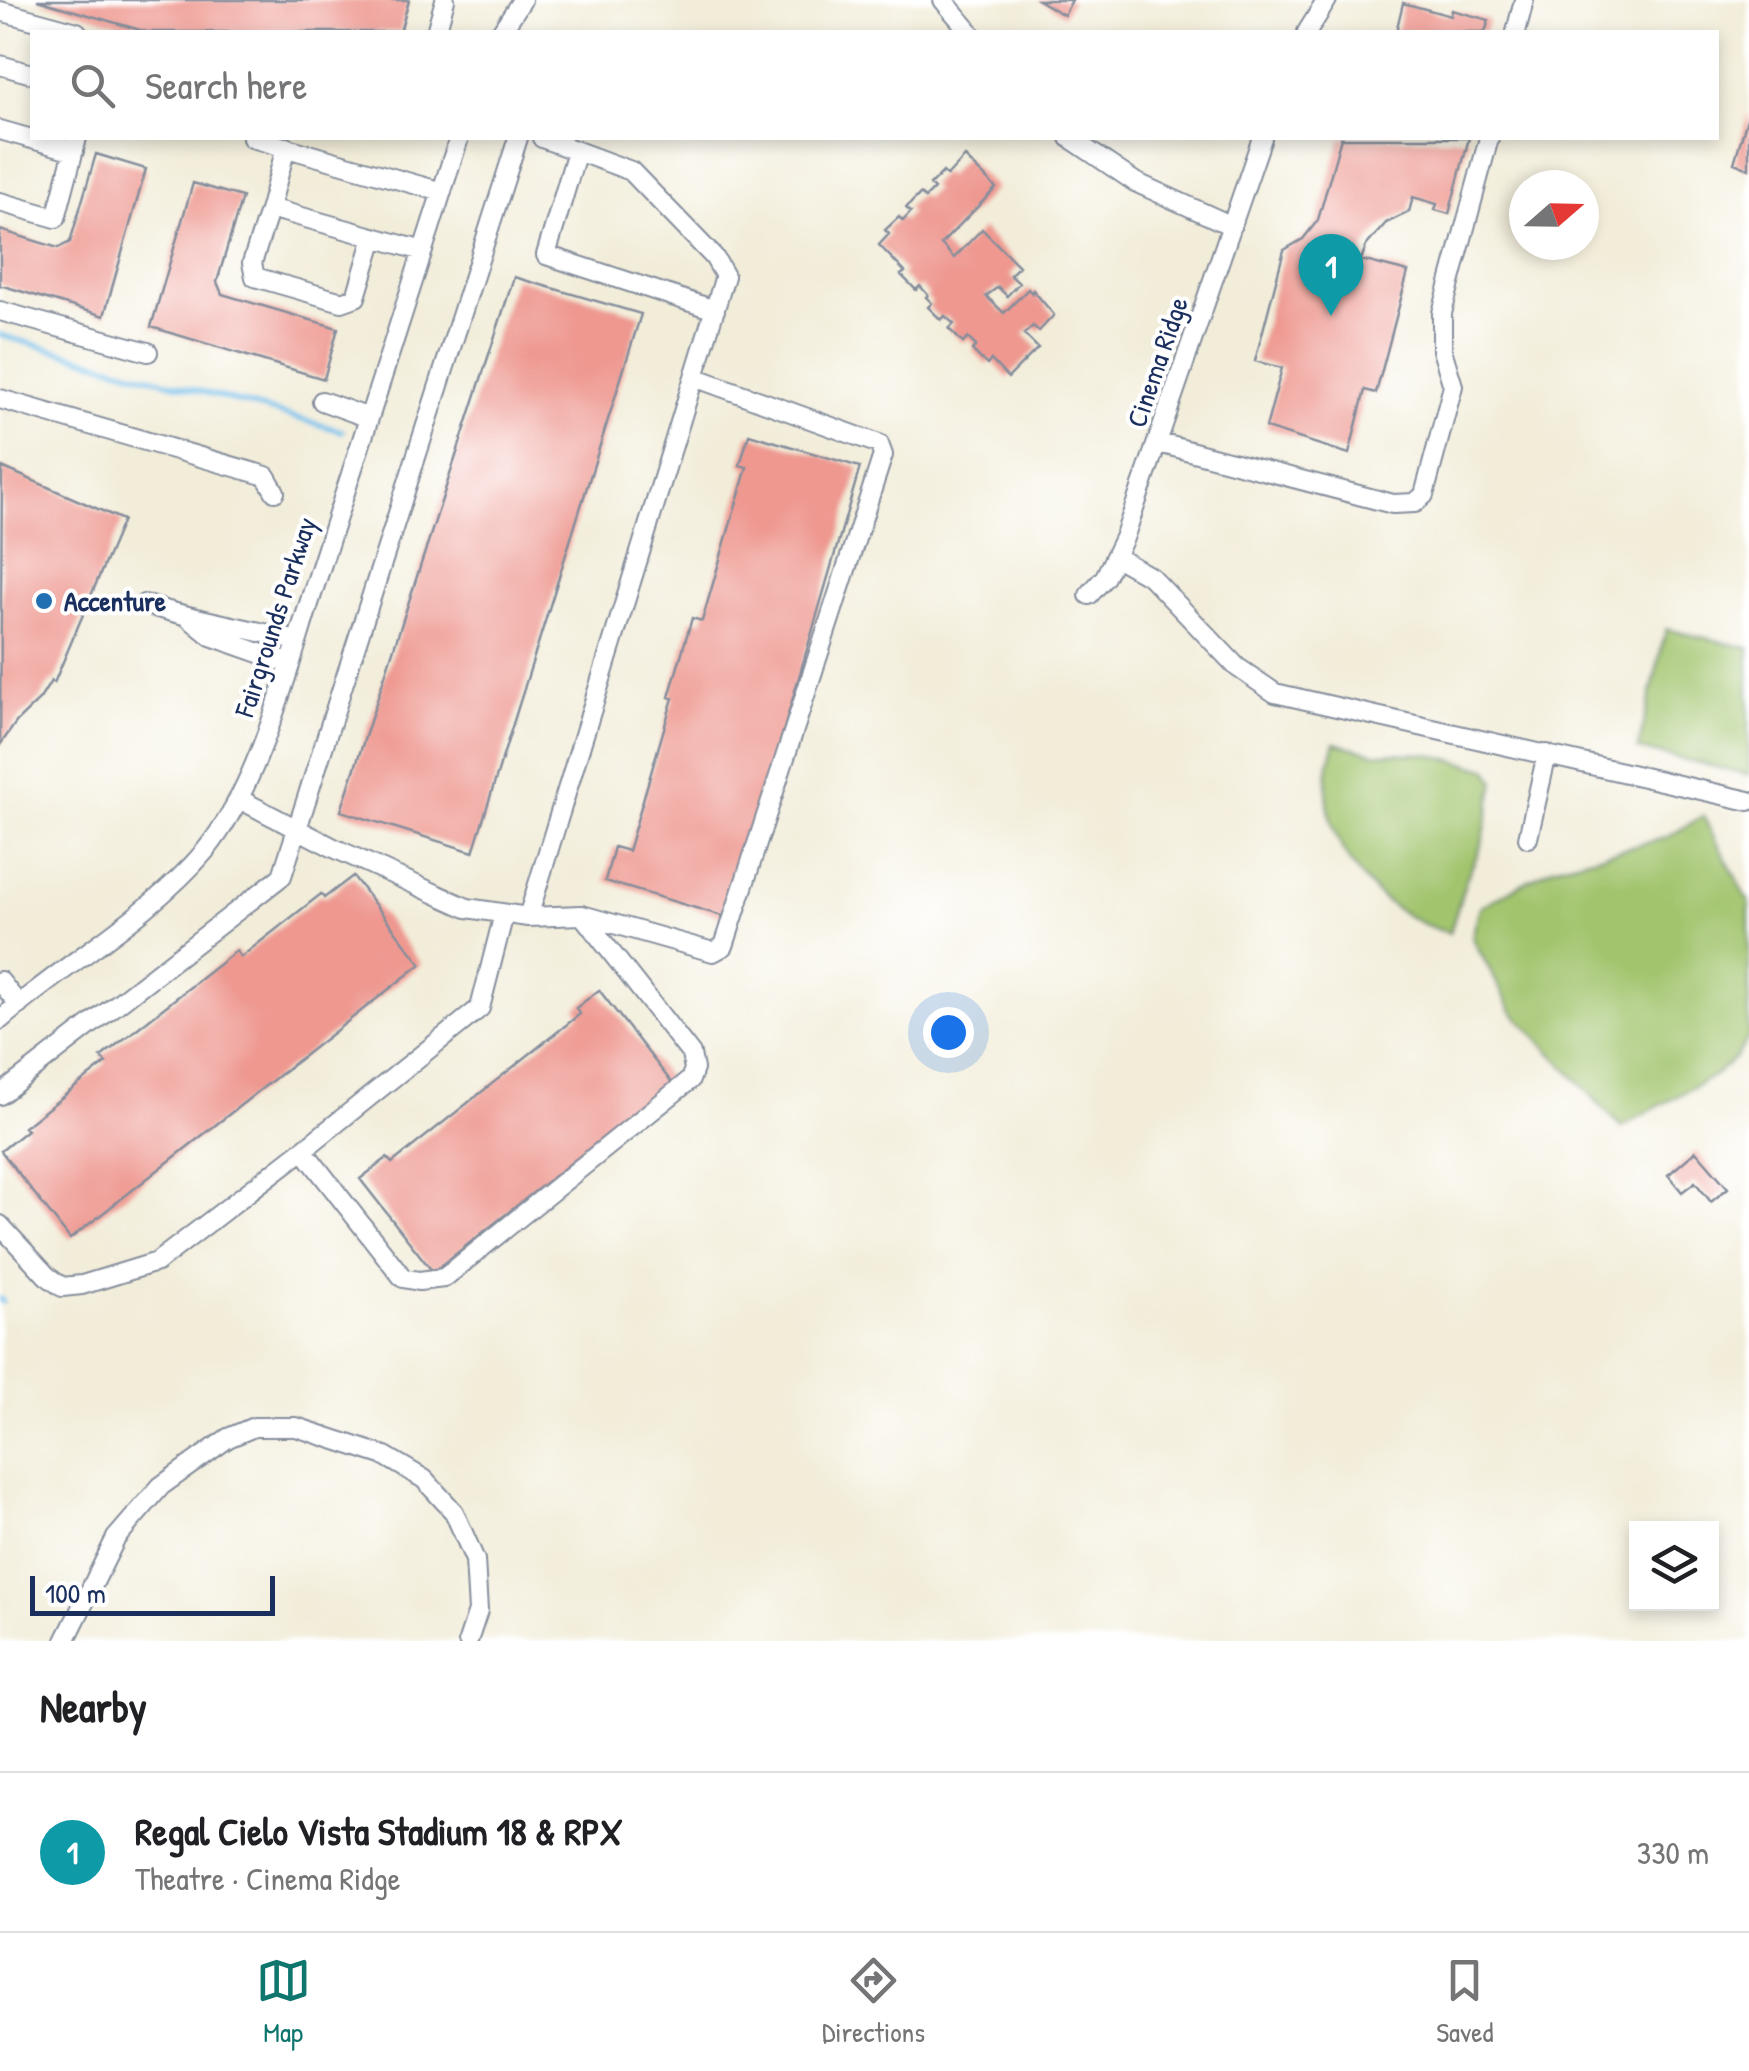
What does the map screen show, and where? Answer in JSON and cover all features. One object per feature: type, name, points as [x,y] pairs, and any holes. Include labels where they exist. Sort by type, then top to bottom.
[{"type":"street","points":[[437,30],[445,0]]},
{"type":"street","points":[[501,30],[522,0]]},
{"type":"street","points":[[943,0],[968,30]]},
{"type":"street","points":[[1308,30],[1328,0]]},
{"type":"street","points":[[1516,30],[1524,0]]},
{"type":"street","points":[[0,11],[70,30]]},
{"type":"street","points":[[0,65],[30,73]]},
{"type":"street","points":[[0,130],[30,136]]},
{"type":"street","name":"Fairgrounds Parkway","points":[[0,1020],[183,874],[205,851],[240,799],[459,140]]},
{"type":"street","points":[[0,1095],[282,876],[517,140]]},
{"type":"street","points":[[528,918],[725,276],[714,257],[631,170],[548,140]]},
{"type":"street","points":[[1073,140],[1135,182],[1232,226]]},
{"type":"street","name":"Cinema Ridge","points":[[1088,595],[1105,577],[1116,557],[1159,443],[1261,140]]},
{"type":"street","points":[[1159,443],[1393,504],[1415,503],[1424,495],[1453,386],[1442,350],[1442,314],[1487,140]]},
{"type":"street","points":[[374,237],[356,297],[342,302],[254,278],[252,263],[270,208],[280,143],[442,192]]},
{"type":"street","points":[[0,202],[56,218],[75,144]]},
{"type":"street","points":[[577,150],[546,256],[715,310]]},
{"type":"street","points":[[270,208],[423,251]]},
{"type":"street","points":[[0,311],[148,352]]},
{"type":"street","points":[[240,799],[467,908],[528,918],[582,915],[713,952],[724,946],[883,455],[878,444],[694,377]]},
{"type":"street","points":[[0,400],[266,476],[275,492]]},
{"type":"street","points":[[322,401],[369,418]]},
{"type":"street","points":[[1116,557],[1151,576],[1237,667],[1274,692],[1749,801]]},
{"type":"street","points":[[144,604],[188,618],[217,620],[296,640]]},
{"type":"street","points":[[188,618],[211,636],[288,664]]},
{"type":"street","points":[[1528,838],[1547,754]]},
{"type":"street","points":[[0,1225],[47,1276],[62,1286],[82,1286],[158,1262],[480,1008],[504,914]]},
{"type":"street","points":[[304,1150],[403,1278],[444,1278],[690,1080],[694,1069],[691,1054],[582,915]]},
{"type":"street","points":[[0,981],[19,1005]]},
{"type":"street","points":[[65,1641],[116,1538],[160,1486],[228,1438],[254,1427],[296,1427],[385,1456],[424,1480],[454,1512],[475,1560],[478,1611],[468,1641]]},
{"type":"green space","points":[[1666,629],[1749,648],[1749,775],[1638,749]]},
{"type":"green space","points":[[1335,743],[1374,753],[1429,754],[1488,769],[1495,782],[1482,844],[1466,879],[1450,933],[1420,923],[1393,907],[1350,862],[1336,835],[1328,805],[1327,774]]},
{"type":"green space","points":[[1703,816],[1749,902],[1749,1037],[1736,1057],[1715,1075],[1621,1127],[1512,1011],[1472,937],[1480,907],[1553,867],[1666,838]]},
{"type":"building","points":[[37,0],[409,0],[401,30],[140,30]]},
{"type":"building","points":[[1038,0],[1072,0],[1064,15]]},
{"type":"building","points":[[1403,3],[1451,16],[1452,10],[1489,20],[1486,30],[1396,30]]},
{"type":"building","points":[[1749,112],[1749,169],[1734,163]]},
{"type":"building","points":[[1340,140],[1468,140],[1449,214],[1435,210],[1437,204],[1413,197],[1409,212],[1386,223],[1366,246],[1361,260],[1408,272],[1376,393],[1365,390],[1349,454],[1266,428],[1282,368],[1255,361],[1284,250],[1303,239],[1318,220]]},
{"type":"building","points":[[96,154],[146,169],[104,316],[0,285],[0,230],[58,248],[70,242]]},
{"type":"building","points":[[965,157],[996,188],[941,244],[954,258],[982,229],[1019,266],[1010,275],[1019,283],[1007,296],[998,287],[986,296],[1004,313],[1028,289],[1032,293],[1033,290],[1054,315],[1039,331],[1033,326],[1024,334],[1038,348],[1008,378],[991,360],[987,365],[972,350],[976,346],[968,338],[963,343],[949,329],[954,324],[945,316],[941,320],[928,307],[932,303],[928,295],[920,286],[916,290],[901,275],[905,272],[879,245],[889,234],[885,230],[911,212],[906,208],[920,194],[925,198],[934,189],[930,185],[943,172],[947,176]]},
{"type":"building","points":[[193,183],[242,197],[217,282],[222,294],[338,328],[324,379],[151,327]]},
{"type":"building","points":[[514,277],[641,314],[473,852],[341,811]]},
{"type":"building","points":[[749,434],[860,467],[729,918],[605,881],[614,847],[628,851],[692,618],[702,621],[747,467],[740,465]]},
{"type":"building","name":"Accenture","points":[[2,467],[123,520],[54,683],[51,681],[0,745]]},
{"type":"building","points":[[353,876],[421,964],[70,1239],[1,1151],[27,1130],[24,1127],[106,1063],[101,1057],[236,951],[241,957],[321,894],[324,898]]},
{"type":"building","points":[[599,990],[672,1083],[433,1272],[360,1179],[387,1158],[392,1163],[580,1014],[576,1008]]},
{"type":"building","points":[[1696,1151],[1728,1188],[1711,1202],[1695,1182],[1682,1192],[1668,1175]]},
{"type":"waterway","points":[[0,335],[342,431]]},
{"type":"waterway","points":[[0,1299],[3,1302]]},
{"type":"place","name":"Regal Cielo Vista Stadium 18 & RPX","points":[[1331,316]]},
{"type":"place","name":"Accenture","points":[[44,601]]}]
